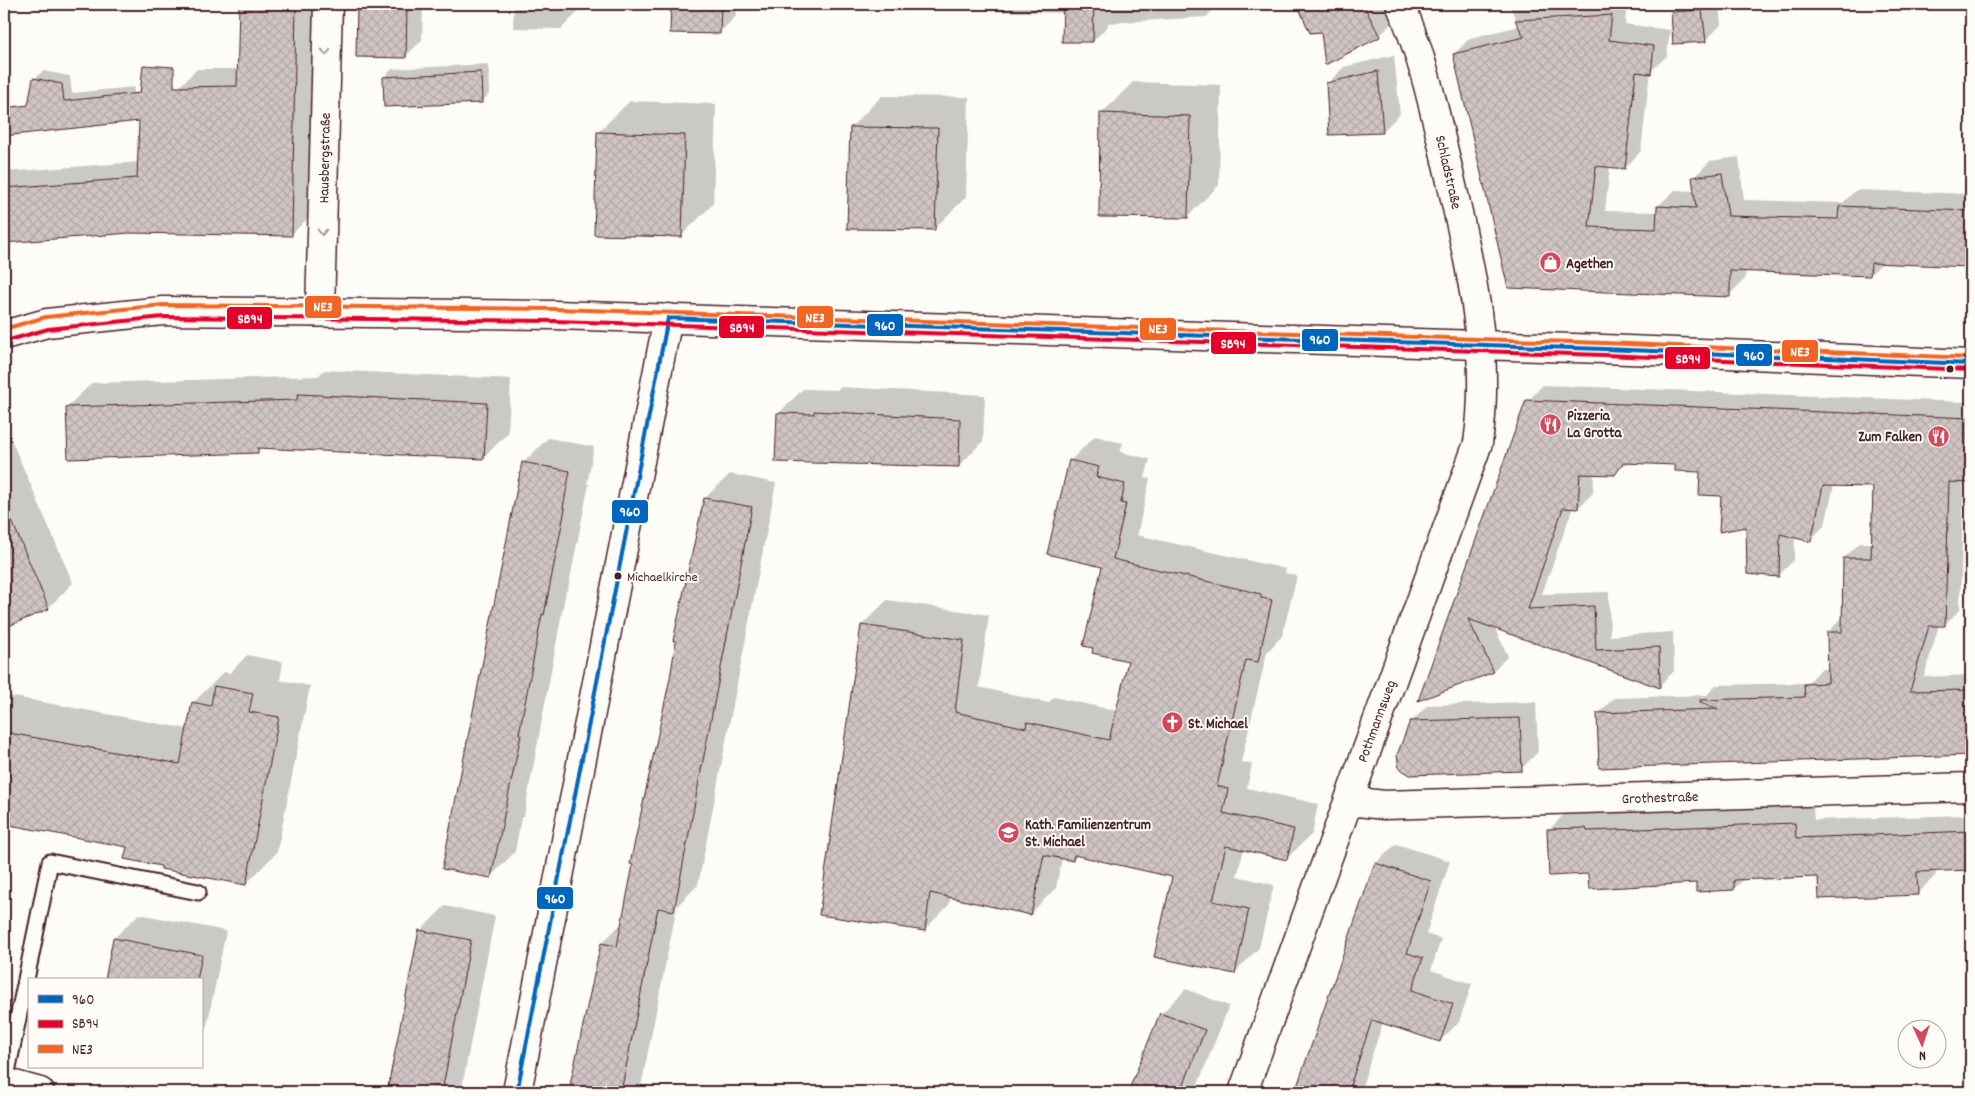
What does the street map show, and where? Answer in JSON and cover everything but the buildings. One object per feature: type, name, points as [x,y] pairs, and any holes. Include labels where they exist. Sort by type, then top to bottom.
[{"type":"street","name":"Hausbergstraße","points":[[320,312],[328,4]]},
{"type":"street","name":"Schladstraße","points":[[1400,4],[1419,51],[1432,98],[1472,269],[1481,345]]},
{"type":"street","points":[[4,336],[46,323],[163,311],[320,312],[668,318],[1481,345],[1971,364]]},
{"type":"street","points":[[517,1092],[668,318]]},
{"type":"street","name":"Pothmannsweg","points":[[1243,1092],[1478,443],[1483,410],[1481,345]]},
{"type":"street","name":"Grothestraße","points":[[1349,801],[1384,805],[1971,787]]},
{"type":"street","points":[[4,1082],[40,1092]]},
{"type":"lane","points":[[4,1082],[50,862],[198,892]]},
{"type":"transit line","name":"NE3","points":[[4,329],[46,317],[163,305],[555,309],[1604,343],[1971,358]]},
{"type":"transit line","name":"SB94","points":[[6,341],[48,329],[163,317],[555,321],[1604,355],[1971,370]]},
{"type":"transit line","name":"960","points":[[668,318],[1604,349],[1971,364]]},
{"type":"transit line","name":"960","points":[[517,1092],[668,318]]},
{"type":"place","name":"Agethen","points":[[1550,263]]},
{"type":"place","name":"Pizzeria La Grotta","points":[[1551,424]]},
{"type":"place","name":"Zum Falken","points":[[1938,436]]},
{"type":"place","name":"Michaelkirche","points":[[618,576]]},
{"type":"place","name":"St. Michael","points":[[1172,723]]},
{"type":"place","name":"Kath. Familienzentrum St. Michael","points":[[1009,833]]}]
